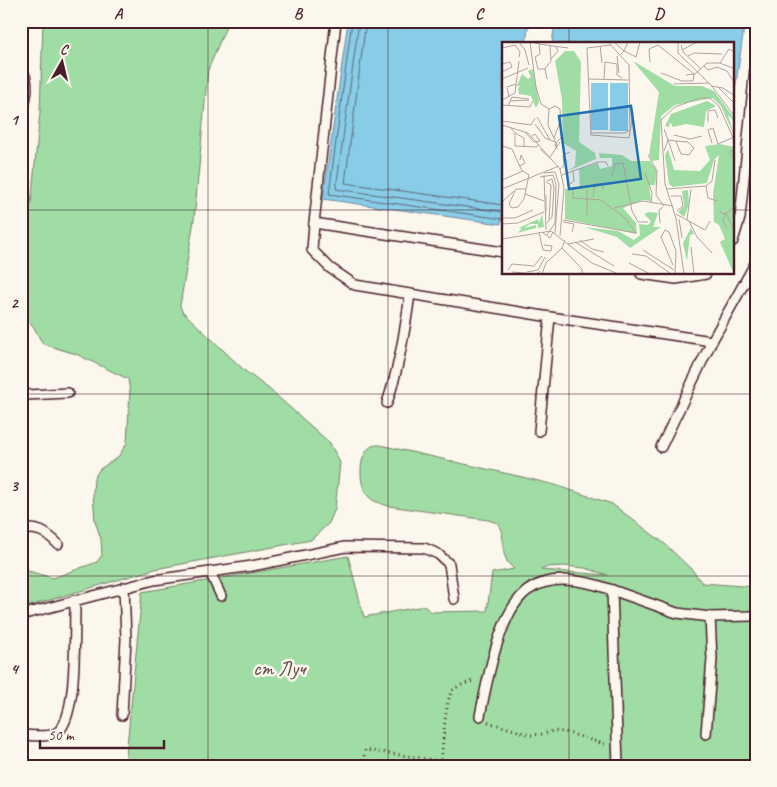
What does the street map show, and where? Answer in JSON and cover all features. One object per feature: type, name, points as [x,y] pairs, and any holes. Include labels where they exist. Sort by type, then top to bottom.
[{"type":"lane","points":[[336,21],[312,250],[330,268],[355,285],[712,341]]},
{"type":"lane","points":[[734,238],[740,218],[756,58]]},
{"type":"lane","points":[[21,68],[26,75],[28,90],[21,118]]},
{"type":"lane","points":[[314,223],[502,252]]},
{"type":"lane","points":[[661,447],[712,341],[756,262]]},
{"type":"lane","points":[[648,275],[676,279],[700,275]]},
{"type":"lane","points":[[387,404],[401,356],[410,294]]},
{"type":"lane","points":[[538,431],[550,317]]},
{"type":"lane","points":[[21,398],[27,395],[68,393]]},
{"type":"lane","points":[[21,531],[31,528],[39,530],[48,534],[58,544]]},
{"type":"lane","points":[[21,615],[154,580],[210,572],[345,547],[424,548],[438,554],[449,564],[454,599]]},
{"type":"lane","points":[[210,572],[221,596]]},
{"type":"lane","points":[[480,716],[489,675],[510,611],[527,590],[537,586],[558,580],[575,580],[591,583],[677,613],[710,617],[751,616]]},
{"type":"lane","points":[[122,715],[126,638],[124,587]]},
{"type":"lane","points":[[612,590],[618,766]]},
{"type":"lane","points":[[21,735],[54,735],[61,730],[69,713],[72,693],[74,600]]},
{"type":"lane","points":[[706,734],[712,659],[710,617]]},
{"type":"path","points":[[363,766],[365,750],[442,761],[447,711],[451,694],[454,689],[489,675]]},
{"type":"path","points":[[480,716],[496,726],[531,735],[543,734],[553,730],[617,747]]},
{"type":"green space","points":[[43,21],[226,21],[225,29],[208,70],[194,220],[180,306],[182,311],[245,371],[269,389],[330,443],[340,463],[335,509],[329,523],[311,540],[155,569],[26,607],[21,606],[21,570],[53,578],[97,562],[102,555],[101,539],[95,521],[94,478],[100,469],[118,457],[127,443],[130,392],[128,379],[76,354],[43,344],[33,326],[21,313],[21,242],[31,204],[40,113]]},
{"type":"green space","name":"ст Луч","points":[[379,445],[555,485],[612,504],[665,544],[693,571],[702,583],[756,587],[756,766],[125,766],[142,592],[348,556],[364,617],[424,606],[431,612],[487,611],[492,573],[514,569],[508,563],[504,554],[502,530],[498,523],[389,506],[372,500],[362,485],[362,462],[367,450],[372,446]],"holes":[[[564,566],[585,568],[608,575],[541,570],[547,567]]]},
{"type":"water","points":[[348,21],[529,21],[526,42],[502,42],[501,224],[323,199]]},
{"type":"water","points":[[555,21],[745,21],[734,97],[734,42],[552,42]]}]
